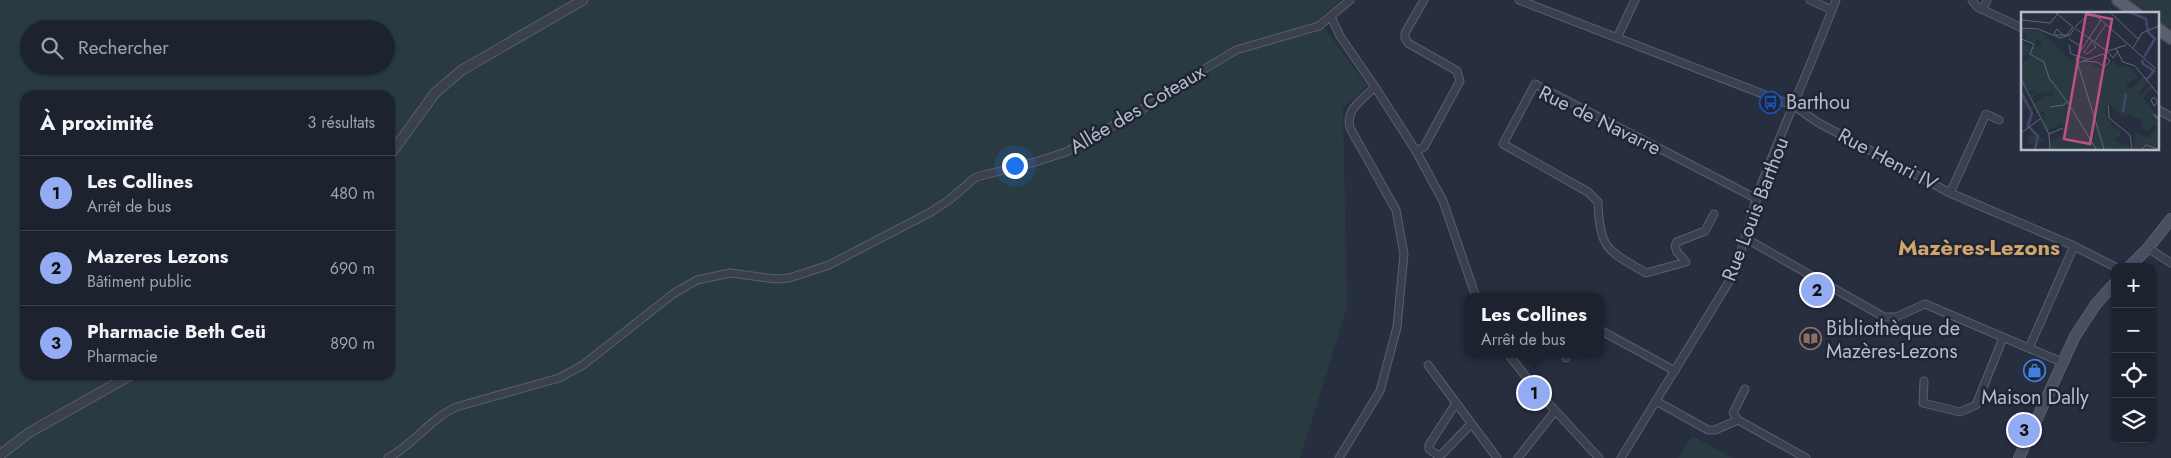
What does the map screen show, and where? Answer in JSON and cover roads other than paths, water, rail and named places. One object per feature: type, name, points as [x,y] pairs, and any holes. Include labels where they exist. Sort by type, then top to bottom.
[{"type":"main road","points":[[2118,0],[2134,12]]},
{"type":"main road","points":[[2158,29],[2171,38]]},
{"type":"main road","points":[[2133,263],[2148,248],[2171,219]]},
{"type":"main road","points":[[2019,458],[2075,336],[2090,312],[2111,288]]},
{"type":"street","points":[[395,148],[435,93],[462,70],[583,0]]},
{"type":"street","points":[[1350,0],[1331,17],[1340,36],[1416,151],[1443,201],[1475,293]]},
{"type":"street","points":[[1416,151],[1424,146],[1460,81],[1457,71],[1408,43],[1405,38],[1405,33],[1424,0]]},
{"type":"street","name":"Rue Henri IV","points":[[1519,0],[1794,106],[1817,122],[1950,193],[2074,246],[2111,265]]},
{"type":"street","points":[[1617,38],[1635,0]]},
{"type":"street","points":[[1810,0],[1832,10]]},
{"type":"street","name":"Rue Louis Barthou","points":[[1621,458],[1730,280],[1741,255],[1757,199],[1836,0]]},
{"type":"street","points":[[1972,0],[1975,5],[2021,28]]},
{"type":"street","points":[[1983,9],[1987,0]]},
{"type":"street","name":"Allée des Coteaux","points":[[388,458],[400,452],[441,414],[456,406],[559,378],[583,365],[673,294],[697,280],[730,273],[776,279],[790,278],[829,265],[931,212],[949,200],[976,177],[1066,152],[1158,100],[1198,72],[1236,50],[1256,42],[1319,26],[1331,17]]},
{"type":"street","name":"Rue de Navarre","points":[[1714,214],[1705,231],[1677,242],[1675,246],[1677,252],[1686,262],[1646,273],[1617,256],[1603,242],[1599,224],[1598,202],[1588,192],[1503,144],[1535,84],[1757,199]]},
{"type":"street","points":[[1339,458],[1380,391],[1397,327],[1404,254],[1396,210],[1350,128],[1348,120],[1350,112],[1375,87]]},
{"type":"street","points":[[2158,110],[2171,117]]},
{"type":"street","points":[[1950,193],[1986,114],[1999,120]]},
{"type":"street","points":[[1745,238],[1884,317],[1896,317],[1924,304],[2064,363]]},
{"type":"street","points":[[2028,348],[2074,246]]},
{"type":"street","points":[[2148,248],[2171,263]]},
{"type":"street","points":[[1604,332],[1675,371]]},
{"type":"street","points":[[1924,381],[1923,403],[1960,412],[1969,409],[1976,405],[2004,338]]},
{"type":"street","points":[[1511,358],[1555,411],[1599,458]]},
{"type":"street","points":[[1428,365],[1497,458]]},
{"type":"street","points":[[0,454],[30,432],[122,380]]},
{"type":"street","points":[[1746,389],[1733,413],[1738,420],[1806,458]]},
{"type":"street","points":[[1656,401],[1708,430],[1726,426],[1738,420]]},
{"type":"street","points":[[1456,403],[1429,445],[1429,449],[1437,455],[1442,454],[1471,424]]},
{"type":"street","points":[[1518,458],[1555,411]]},
{"type":"place","name":"Barthou","points":[[1770,102]]},
{"type":"place","name":"Mazeres Lezons","points":[[1817,290]]},
{"type":"place","name":"Bibliothèque de Mazères-Lezons","points":[[1810,339]]},
{"type":"place","name":"Maison Dally","points":[[2035,371]]},
{"type":"place","name":"Les Collines","points":[[1534,393]]},
{"type":"place","name":"Pharmacie Beth Ceü","points":[[2024,430]]},
{"type":"district","name":"Mazères-Lezons","points":[[1979,247]]}]
